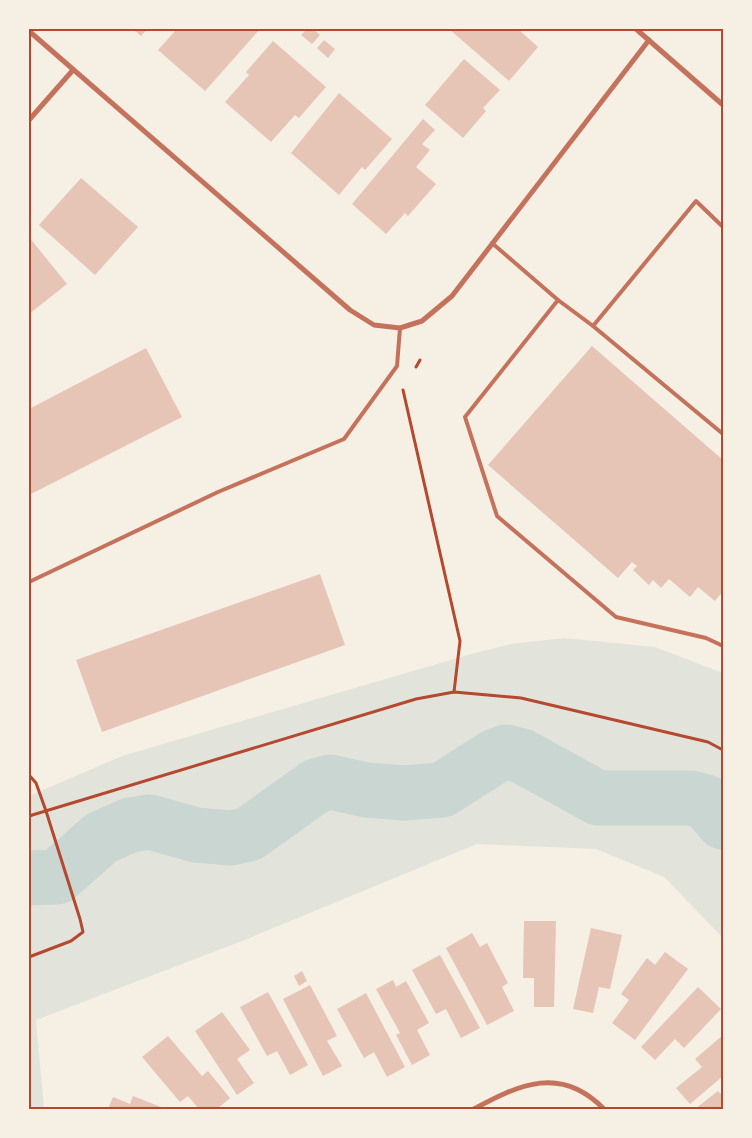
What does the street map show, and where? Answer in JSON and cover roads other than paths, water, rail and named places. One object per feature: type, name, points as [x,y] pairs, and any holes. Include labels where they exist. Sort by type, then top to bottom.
[{"type":"street","points":[[636,29],[723,105]]},
{"type":"street","points":[[29,31],[350,310],[374,325],[400,328],[422,321],[452,296],[649,40]]},
{"type":"street","points":[[29,120],[73,70]]},
{"type":"street","points":[[474,1109],[504,1093],[525,1085],[552,1082],[595,1100],[604,1109]]},
{"type":"lane","points":[[593,326],[696,201],[723,227]]},
{"type":"lane","points":[[492,243],[558,300],[593,326],[723,434]]},
{"type":"lane","points":[[558,300],[465,417],[497,516],[616,616],[706,638],[723,646]]},
{"type":"lane","points":[[29,582],[218,492],[344,439],[397,366],[400,328]]},
{"type":"waterway","points":[[29,878],[57,877],[101,838],[130,825],[150,822],[196,835],[231,838],[249,834],[316,786],[330,782],[366,790],[404,793],[442,790],[495,756],[506,752],[522,756],[598,798],[691,798],[706,802],[723,822]]}]
